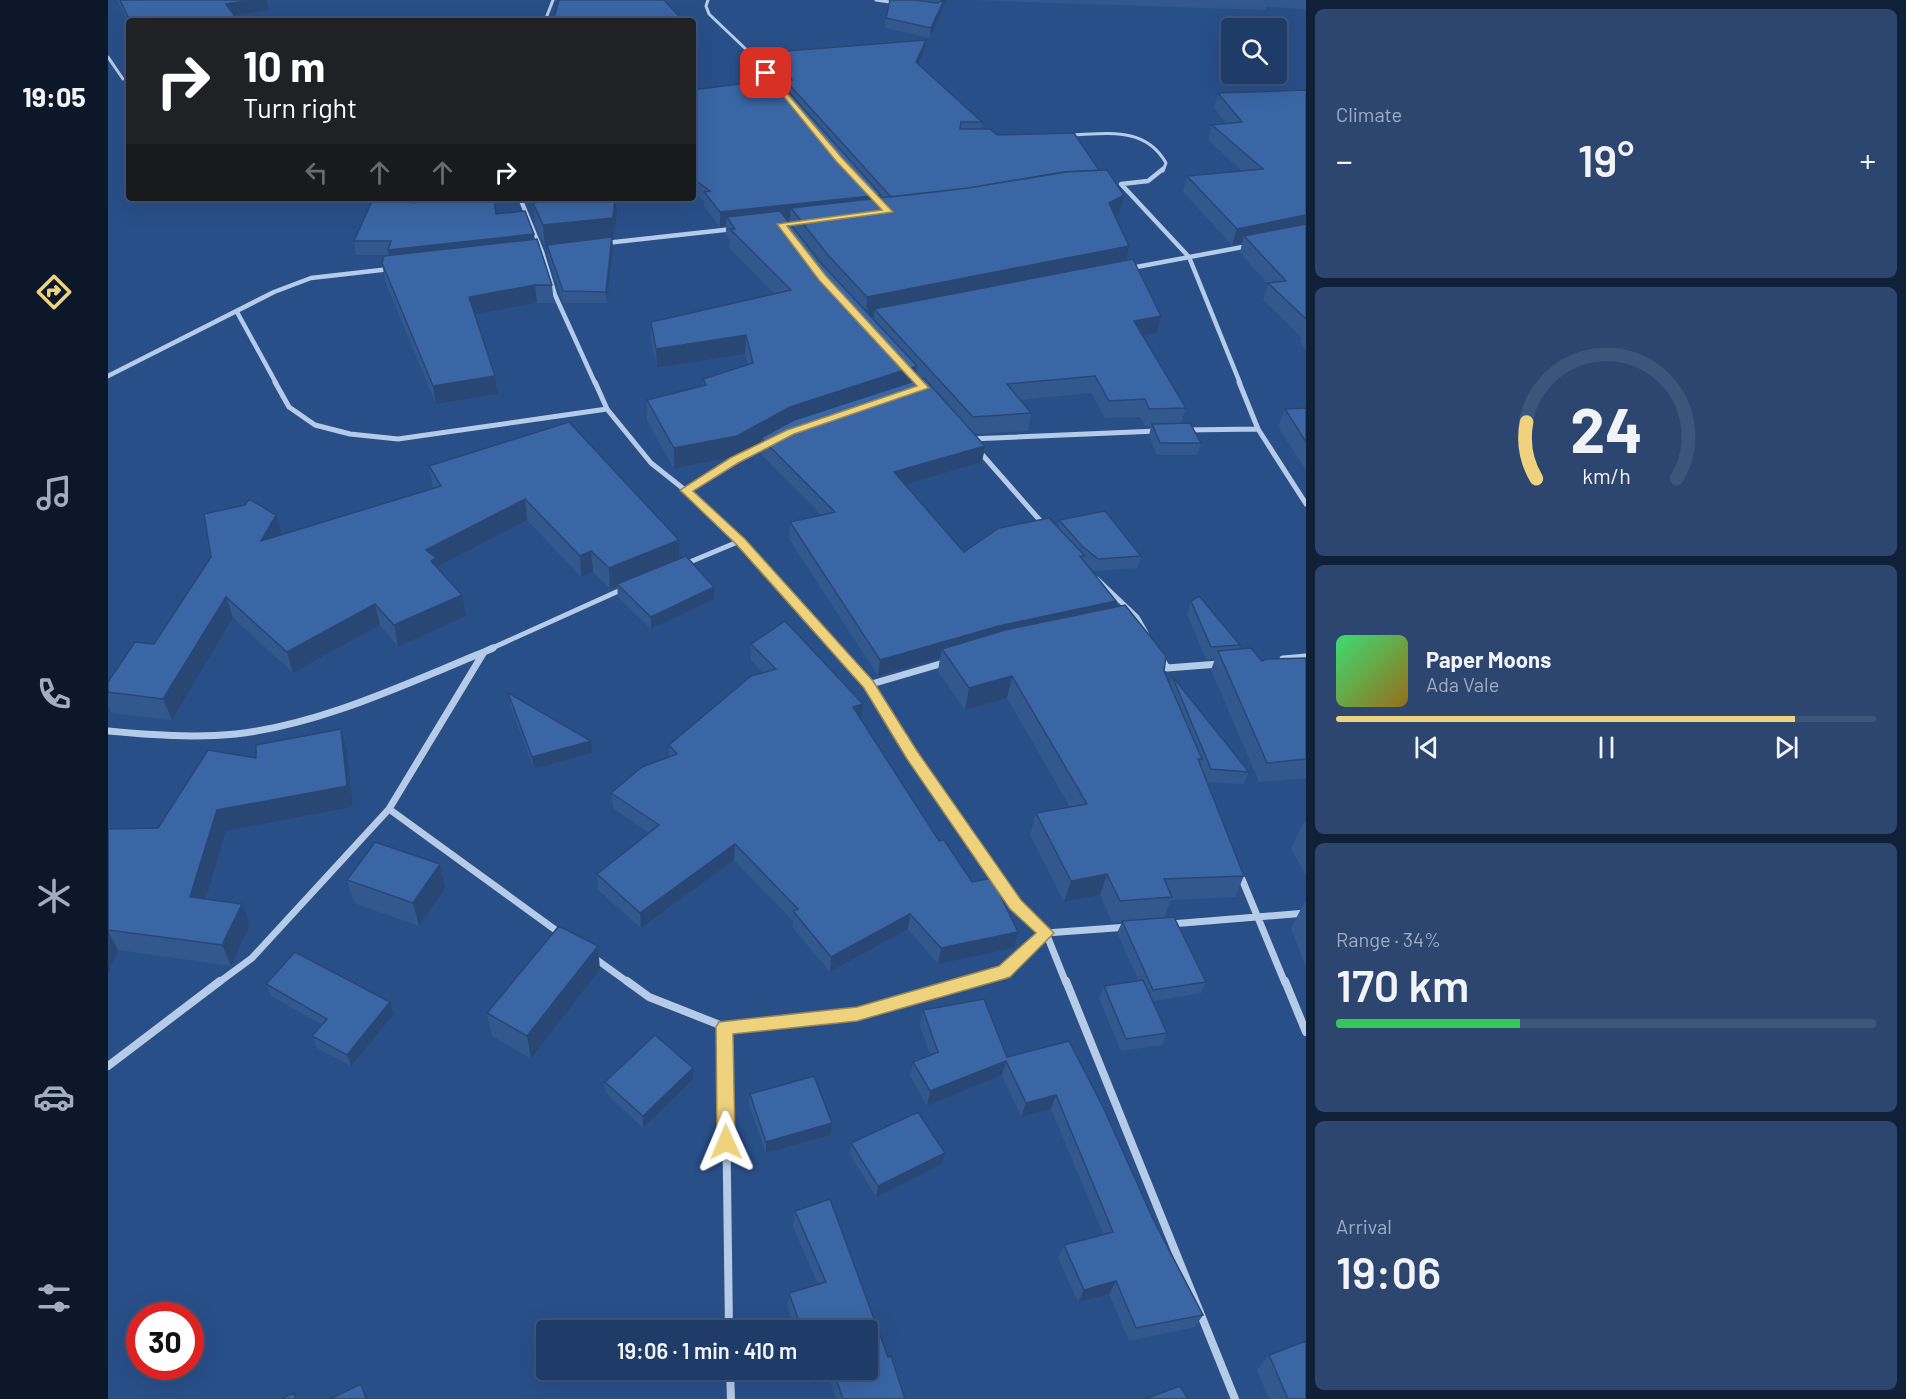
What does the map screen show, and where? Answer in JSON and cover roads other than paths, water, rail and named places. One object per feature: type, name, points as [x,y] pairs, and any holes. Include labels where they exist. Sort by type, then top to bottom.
[{"type":"street","points":[[546,18],[553,0]]},
{"type":"street","points":[[708,0],[706,6],[709,14],[751,54],[781,91]]},
{"type":"street","points":[[876,0],[907,4]]},
{"type":"street","points":[[108,57],[123,79]]},
{"type":"street","points":[[1062,135],[1134,136],[1149,139],[1161,150],[1166,163],[1159,177],[1150,181],[1109,185]]},
{"type":"street","points":[[1121,184],[1189,257],[1258,429],[1306,504]]},
{"type":"street","points":[[521,201],[542,252],[555,295],[607,410],[651,463],[685,490],[740,541],[868,685],[912,755],[1016,904],[1046,933],[1235,1399]]},
{"type":"street","points":[[599,243],[737,228]]},
{"type":"street","points":[[1120,270],[1259,244]]},
{"type":"street","points":[[531,254],[554,250]]},
{"type":"street","points":[[108,376],[274,292],[311,278],[402,267]]},
{"type":"street","points":[[237,312],[289,407],[315,425],[350,434],[398,439],[607,410]]},
{"type":"street","points":[[1176,430],[1258,429]]},
{"type":"street","points":[[962,430],[1045,527]]},
{"type":"street","points":[[969,439],[1164,431]]},
{"type":"street","points":[[685,490],[772,442]]},
{"type":"street","points":[[675,568],[740,541]]},
{"type":"street","points":[[1092,575],[1137,617],[1149,637]]},
{"type":"street","points":[[108,731],[164,735],[252,731],[342,709],[484,652],[631,586]]},
{"type":"street","points":[[1126,619],[1137,617]]},
{"type":"street","points":[[108,1066],[252,958],[388,809],[484,652]]},
{"type":"street","points":[[1271,660],[1306,657]]},
{"type":"street","points":[[1161,658],[1167,668],[1165,679]]},
{"type":"street","points":[[868,685],[958,659]]},
{"type":"street","points":[[1167,668],[1225,664]]},
{"type":"street","points":[[388,809],[573,943]]},
{"type":"street","points":[[1235,862],[1260,916],[1306,1032]]},
{"type":"street","points":[[1165,924],[1306,913]]},
{"type":"street","points":[[582,950],[649,997],[724,1027],[857,1014],[1004,972],[1046,933],[1141,926]]},
{"type":"street","points":[[724,1027],[729,1320]]},
{"type":"street","points":[[730,1380],[731,1399]]}]
